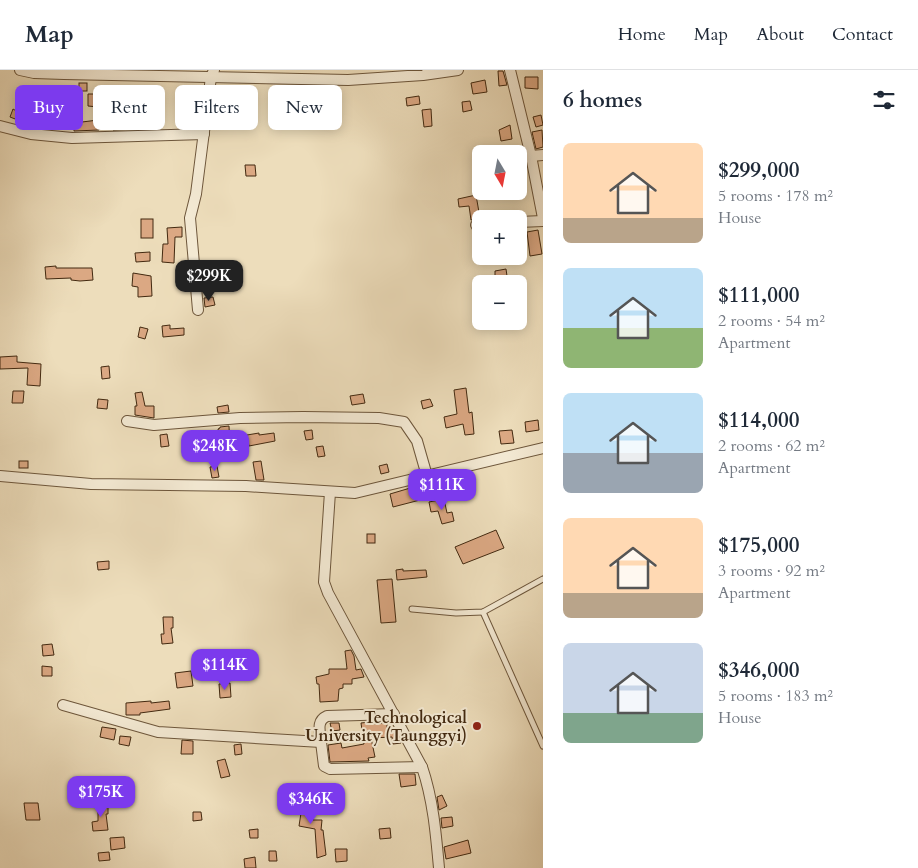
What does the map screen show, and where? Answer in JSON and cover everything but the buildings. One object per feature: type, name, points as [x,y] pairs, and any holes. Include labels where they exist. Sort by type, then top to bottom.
[{"type":"street","points":[[20,70],[34,73],[212,74],[348,80],[458,70]]},
{"type":"street","points":[[510,70],[531,156],[543,220],[527,221]]},
{"type":"street","points":[[198,310],[190,218],[196,194],[212,74]]},
{"type":"street","points":[[0,126],[31,134],[72,138],[204,134]]},
{"type":"street","points":[[528,156],[543,155]]},
{"type":"street","points":[[127,421],[154,425],[240,418],[303,417],[379,418],[404,422],[417,441],[427,476]]},
{"type":"street","points":[[0,476],[91,484],[246,486],[355,493],[543,448]]},
{"type":"street","points":[[330,492],[324,582],[328,593],[422,767],[430,794],[439,868]]},
{"type":"street","points":[[63,705],[158,732],[321,742]]},
{"type":"street","points":[[394,714],[327,716],[322,718],[319,723],[324,766],[330,769],[422,767]]},
{"type":"lane","points":[[412,609],[456,613],[483,612],[543,579]]},
{"type":"lane","points":[[483,612],[543,746]]},
{"type":"place","name":"Technological University (Taunggyi)","points":[[477,726]]}]
